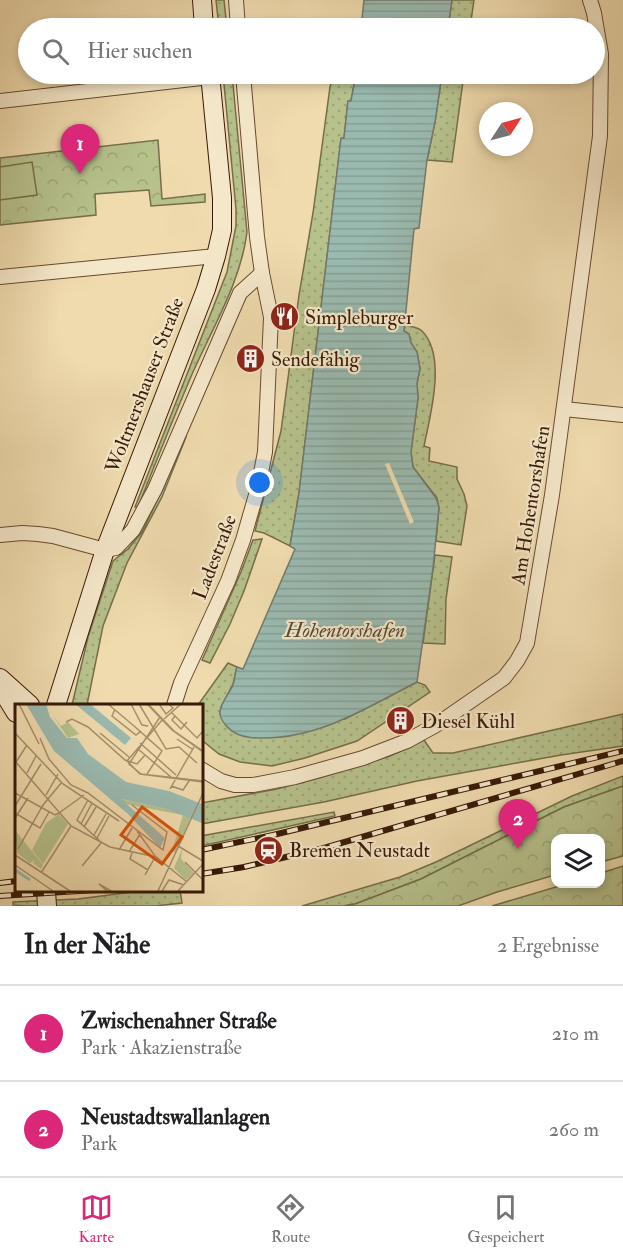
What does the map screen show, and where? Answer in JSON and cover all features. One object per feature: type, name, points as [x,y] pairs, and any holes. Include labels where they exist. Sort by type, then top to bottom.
[{"type":"street","points":[[202,0],[203,18]]},
{"type":"street","points":[[236,0],[237,18]]},
{"type":"street","name":"Am Hohentorshafen","points":[[590,0],[595,18]]},
{"type":"street","points":[[0,101],[137,84]]},
{"type":"street","name":"Woltmershauser Straße","points":[[56,704],[105,550],[202,300],[216,256],[222,230],[222,198],[211,84]]},
{"type":"street","name":"Ladestraße","points":[[174,704],[180,683],[228,580],[243,540],[258,488],[265,452],[271,317],[257,237],[244,84]]},
{"type":"street","name":"Am Hohentorshafen","points":[[202,770],[221,781],[235,785],[254,785],[295,777],[363,758],[407,741],[436,725],[504,678],[517,661],[527,643],[552,495],[600,136],[601,84]]},
{"type":"street","points":[[0,277],[216,256]]},
{"type":"street","points":[[0,535],[38,534],[105,550],[116,548],[133,530],[155,489],[240,293],[262,273]]},
{"type":"street","points":[[564,409],[623,415]]},
{"type":"street","points":[[0,678],[29,704]]},
{"type":"street","points":[[0,687],[15,711]]},
{"type":"street","points":[[46,891],[47,906]]},
{"type":"green space","points":[[216,0],[224,0],[226,18],[218,18]]},
{"type":"green space","points":[[452,0],[474,0],[471,18],[449,18]]},
{"type":"green space","points":[[224,84],[233,84],[247,232],[244,250],[233,286],[193,372],[138,507],[135,507],[227,272],[236,226]]},
{"type":"green space","points":[[331,84],[354,84],[351,101],[348,101],[344,138],[341,139],[299,493],[290,546],[255,531],[281,431]]},
{"type":"green space","points":[[441,84],[463,84],[452,162],[427,160]]},
{"type":"green space","points":[[158,140],[162,199],[205,194],[205,202],[151,206],[149,190],[95,194],[96,215],[0,225],[0,158]]},
{"type":"green space","points":[[32,162],[37,195],[0,200],[0,167]]},
{"type":"green space","points":[[405,325],[422,331],[430,342],[434,355],[435,387],[424,446],[430,448],[429,461],[457,467],[457,479],[467,506],[461,545],[436,541],[439,508],[437,498],[413,467],[411,452],[420,369],[417,352],[411,343],[409,334],[404,331]]},
{"type":"green space","points":[[184,437],[186,437],[162,497],[127,563],[103,626],[87,704],[72,704],[88,637],[113,561],[128,549],[142,532]]},
{"type":"green space","points":[[262,539],[230,624],[210,663],[202,660],[253,540]]},
{"type":"green space","points":[[435,555],[452,557],[446,599],[445,644],[423,643]]},
{"type":"green space","points":[[228,663],[237,667],[233,684],[221,707],[220,714],[345,719],[417,682],[425,685],[430,692],[357,741],[272,766],[240,762],[219,754],[203,741],[202,704],[199,704]]},
{"type":"green space","points":[[623,714],[623,746],[417,781],[324,802],[202,824],[202,803],[277,789],[322,777],[390,756],[424,740],[433,753],[453,753]]},
{"type":"green space","points":[[623,776],[623,786],[564,807],[421,879],[355,904],[302,906],[400,877],[572,796]]},
{"type":"green space","points":[[623,786],[623,856],[605,861],[605,834],[551,834],[551,876],[458,906],[343,906],[355,904],[421,879],[564,807]]},
{"type":"green space","points":[[334,812],[335,816],[202,846],[202,836]]},
{"type":"green space","points":[[623,866],[623,906],[492,906],[553,888],[605,888],[605,872]]},
{"type":"green space","points":[[140,891],[180,891],[182,903],[155,906],[13,905],[13,902],[78,899]]},
{"type":"water","points":[[364,0],[452,0],[449,18],[362,18]]},
{"type":"water","name":"Hohentorshafen","points":[[354,84],[441,84],[427,160],[419,228],[414,229],[404,331],[409,334],[411,343],[417,352],[420,369],[411,452],[413,467],[436,498],[439,507],[417,682],[362,711],[324,727],[285,737],[247,737],[229,728],[222,720],[220,710],[233,685],[237,667],[243,669],[295,549],[290,546],[299,493],[341,138],[344,138],[348,101],[351,101]]},
{"type":"pier","points":[[389,463],[414,522],[410,524],[385,464]]},
{"type":"railway","points":[[202,850],[273,835],[623,751]]},
{"type":"railway","points":[[202,874],[244,867],[324,848],[623,761]]},
{"type":"railway","points":[[0,883],[15,881]]},
{"type":"railway","points":[[0,896],[79,891]]},
{"type":"place","name":"Zwischenahner Straße","points":[[80,174]]},
{"type":"place","name":"Simpleburger","points":[[284,317]]},
{"type":"place","name":"Sendefähig","points":[[250,359]]},
{"type":"place","name":"Diesel Kühl","points":[[400,721]]},
{"type":"place","name":"Neustadtswallanlagen","points":[[518,849]]},
{"type":"place","name":"Bremen Neustadt","points":[[268,850]]}]
